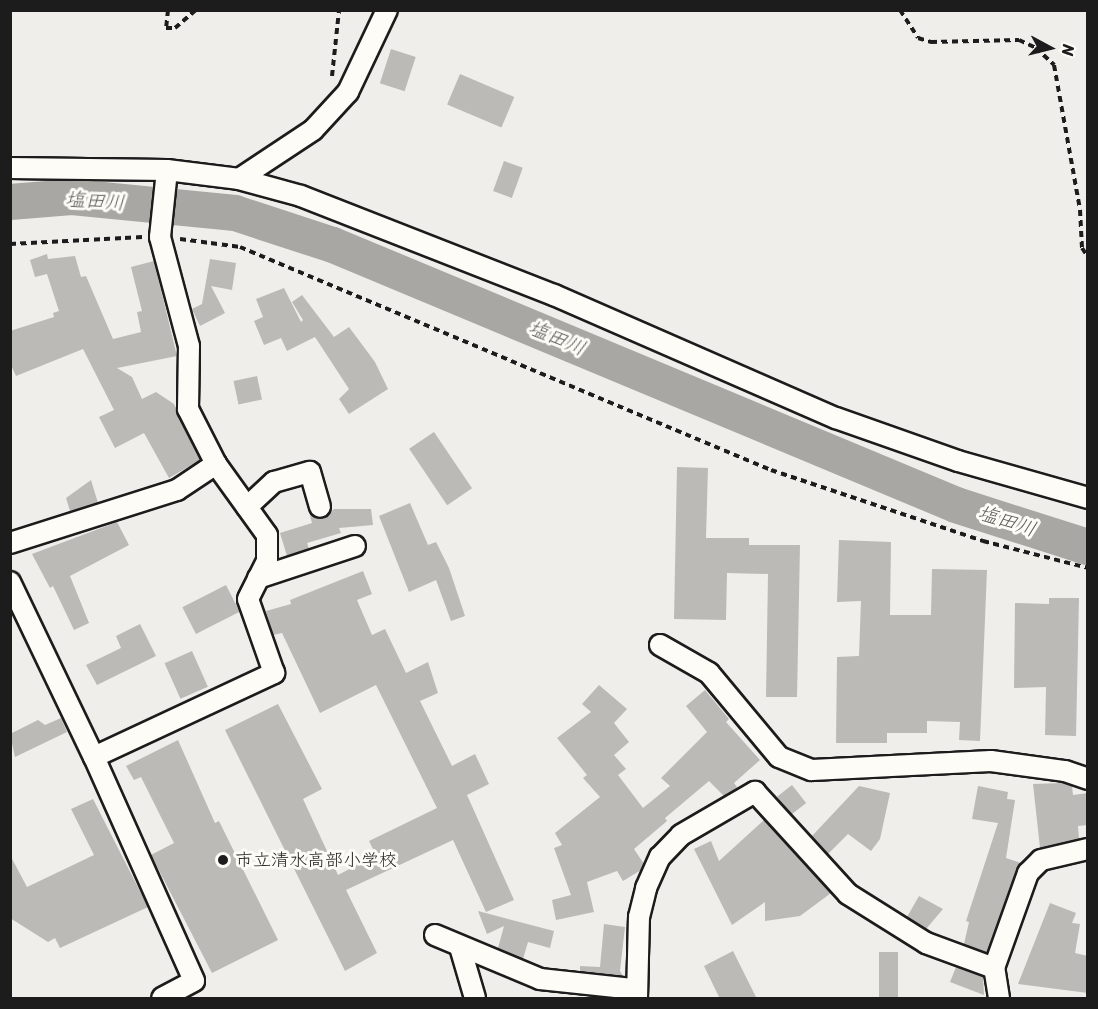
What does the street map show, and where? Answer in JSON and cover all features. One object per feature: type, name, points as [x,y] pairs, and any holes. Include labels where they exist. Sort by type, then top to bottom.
[{"type":"street","points":[[239,179],[313,130],[348,92],[387,10]]},
{"type":"street","points":[[13,167],[239,179],[301,196],[554,294],[836,418],[958,461],[1088,498]]},
{"type":"street","points":[[94,757],[274,673],[248,599],[267,561],[267,534],[216,464],[188,409],[189,346],[160,237],[167,176]]},
{"type":"street","points":[[10,543],[177,489],[216,464]]},
{"type":"street","points":[[247,507],[274,482],[310,472],[320,507]]},
{"type":"street","points":[[258,578],[355,546]]},
{"type":"street","points":[[10,582],[94,757],[194,981],[162,999]]},
{"type":"street","points":[[660,645],[709,674],[779,757],[812,770],[991,761],[1065,771],[1088,779]]},
{"type":"street","points":[[435,935],[540,979],[636,994],[639,917],[646,888],[660,857],[681,835],[755,792],[848,894],[926,943],[994,968]]},
{"type":"street","points":[[999,999],[994,968],[1028,873],[1041,860],[1088,849]]},
{"type":"street","points":[[460,947],[475,999]]},
{"type":"path","points":[[168,10],[166,28],[175,28],[196,10]]},
{"type":"path","points":[[332,79],[339,10]]},
{"type":"path","points":[[900,10],[918,38],[931,42],[1019,40],[1036,48],[1054,66],[1080,210],[1082,248],[1088,257]]},
{"type":"path","points":[[10,244],[160,237],[240,247],[771,470],[983,541],[1088,568]]},
{"type":"building","points":[[391,49],[416,57],[405,91],[380,83]]},
{"type":"building","points":[[460,74],[514,97],[501,127],[447,104]]},
{"type":"building","points":[[504,161],[523,168],[512,198],[493,191]]},
{"type":"building","points":[[47,254],[48,259],[75,256],[81,277],[86,276],[113,339],[141,332],[137,312],[142,311],[131,267],[154,261],[177,356],[117,368],[132,377],[142,399],[156,392],[174,404],[200,460],[169,478],[144,433],[115,448],[99,417],[114,410],[83,349],[16,376],[10,363],[10,331],[54,317],[53,313],[59,311],[47,274],[35,277],[30,260]]},
{"type":"building","points":[[210,259],[236,263],[232,290],[211,286],[225,313],[200,326],[192,309],[202,304]]},
{"type":"building","points":[[284,288],[301,322],[303,320],[292,302],[302,295],[334,337],[349,327],[375,362],[388,389],[349,414],[339,399],[349,389],[315,337],[287,351],[281,338],[264,345],[254,321],[263,317],[256,299]]},
{"type":"building","points":[[257,376],[262,399],[239,404],[234,381]]},
{"type":"building","points":[[434,432],[472,488],[447,505],[409,449]]},
{"type":"building","points":[[677,467],[708,468],[706,538],[749,538],[749,545],[800,545],[797,697],[766,697],[768,574],[727,573],[726,620],[674,619]]},
{"type":"building","points":[[91,480],[98,503],[70,511],[66,498]]},
{"type":"building","points":[[410,503],[428,545],[436,542],[449,568],[465,616],[451,621],[436,580],[409,592],[379,516]]},
{"type":"building","points":[[334,509],[371,509],[373,525],[339,528],[341,533],[307,543],[309,549],[287,556],[280,533],[312,523],[310,516],[324,518]]},
{"type":"building","points":[[117,522],[129,545],[70,576],[89,623],[74,630],[53,586],[50,588],[32,554]]},
{"type":"building","points":[[839,540],[891,542],[890,615],[931,615],[932,569],[987,570],[980,741],[959,740],[960,722],[927,721],[927,733],[887,733],[887,743],[836,743],[837,657],[859,656],[861,601],[837,602]]},
{"type":"building","points":[[363,571],[372,594],[357,600],[372,635],[385,629],[406,673],[428,662],[438,693],[420,701],[452,766],[475,754],[489,784],[467,795],[514,900],[486,912],[453,840],[346,890],[377,953],[345,971],[225,730],[278,704],[322,789],[303,799],[338,875],[376,855],[369,841],[437,808],[376,685],[320,713],[282,633],[273,635],[266,611],[291,604],[290,600]]},
{"type":"building","points":[[226,585],[240,612],[196,634],[182,607]]},
{"type":"building","points":[[1049,598],[1079,598],[1076,736],[1045,735],[1046,687],[1014,688],[1015,603],[1049,604]]},
{"type":"building","points":[[140,624],[156,656],[97,685],[86,665],[121,648],[116,636]]},
{"type":"building","points":[[192,651],[208,687],[180,699],[165,663]]},
{"type":"building","points":[[599,685],[627,709],[614,723],[629,742],[614,755],[626,769],[618,775],[643,808],[670,786],[661,778],[707,732],[686,706],[705,690],[729,719],[726,722],[760,760],[734,783],[737,787],[733,791],[724,796],[709,781],[665,818],[667,821],[634,849],[644,864],[641,870],[623,881],[617,871],[587,882],[594,912],[556,920],[552,900],[571,895],[554,848],[562,845],[555,833],[600,797],[583,778],[587,775],[557,738],[591,712],[582,704]]},
{"type":"building","points":[[61,718],[67,732],[15,757],[10,734],[38,720],[45,725]]},
{"type":"building","points":[[178,740],[215,823],[219,821],[278,940],[212,973],[151,855],[174,843],[141,777],[134,780],[126,766]]},
{"type":"building","points":[[1062,783],[1072,786],[1073,795],[1088,793],[1088,825],[1078,826],[1079,839],[1040,848],[1033,784]]},
{"type":"building","points":[[792,785],[806,803],[791,815],[777,797]]},
{"type":"building","points":[[859,786],[890,793],[880,839],[871,851],[848,834],[828,854],[812,836]]},
{"type":"building","points":[[978,786],[1008,792],[1007,799],[1015,800],[1006,858],[1021,863],[987,953],[964,944],[969,922],[966,921],[998,823],[972,819]]},
{"type":"building","points":[[93,799],[148,907],[60,948],[55,938],[48,942],[10,918],[10,855],[27,887],[94,855],[71,809]]},
{"type":"building","points":[[764,820],[831,893],[800,916],[765,921],[765,902],[732,925],[694,849],[711,841],[719,861]]},
{"type":"building","points":[[919,896],[943,909],[926,929],[907,917]]},
{"type":"building","points":[[1050,903],[1076,913],[1072,923],[1080,924],[1075,953],[1088,956],[1088,993],[1018,984]]},
{"type":"building","points":[[478,911],[554,931],[550,948],[528,942],[523,959],[498,948],[504,926],[487,934]]},
{"type":"building","points":[[604,924],[625,927],[620,971],[623,976],[580,971],[580,966],[600,967]]},
{"type":"building","points":[[733,951],[757,999],[720,999],[704,966]]},
{"type":"building","points":[[879,952],[898,952],[898,998],[879,998]]},
{"type":"building","points":[[956,967],[983,977],[984,995],[950,982]]},
{"type":"waterway","name":"塩田川","points":[[10,202],[72,197],[235,213],[333,245],[956,505],[1088,547]]},
{"type":"place","name":"市立清水高部小学校","points":[[223,860]]}]
